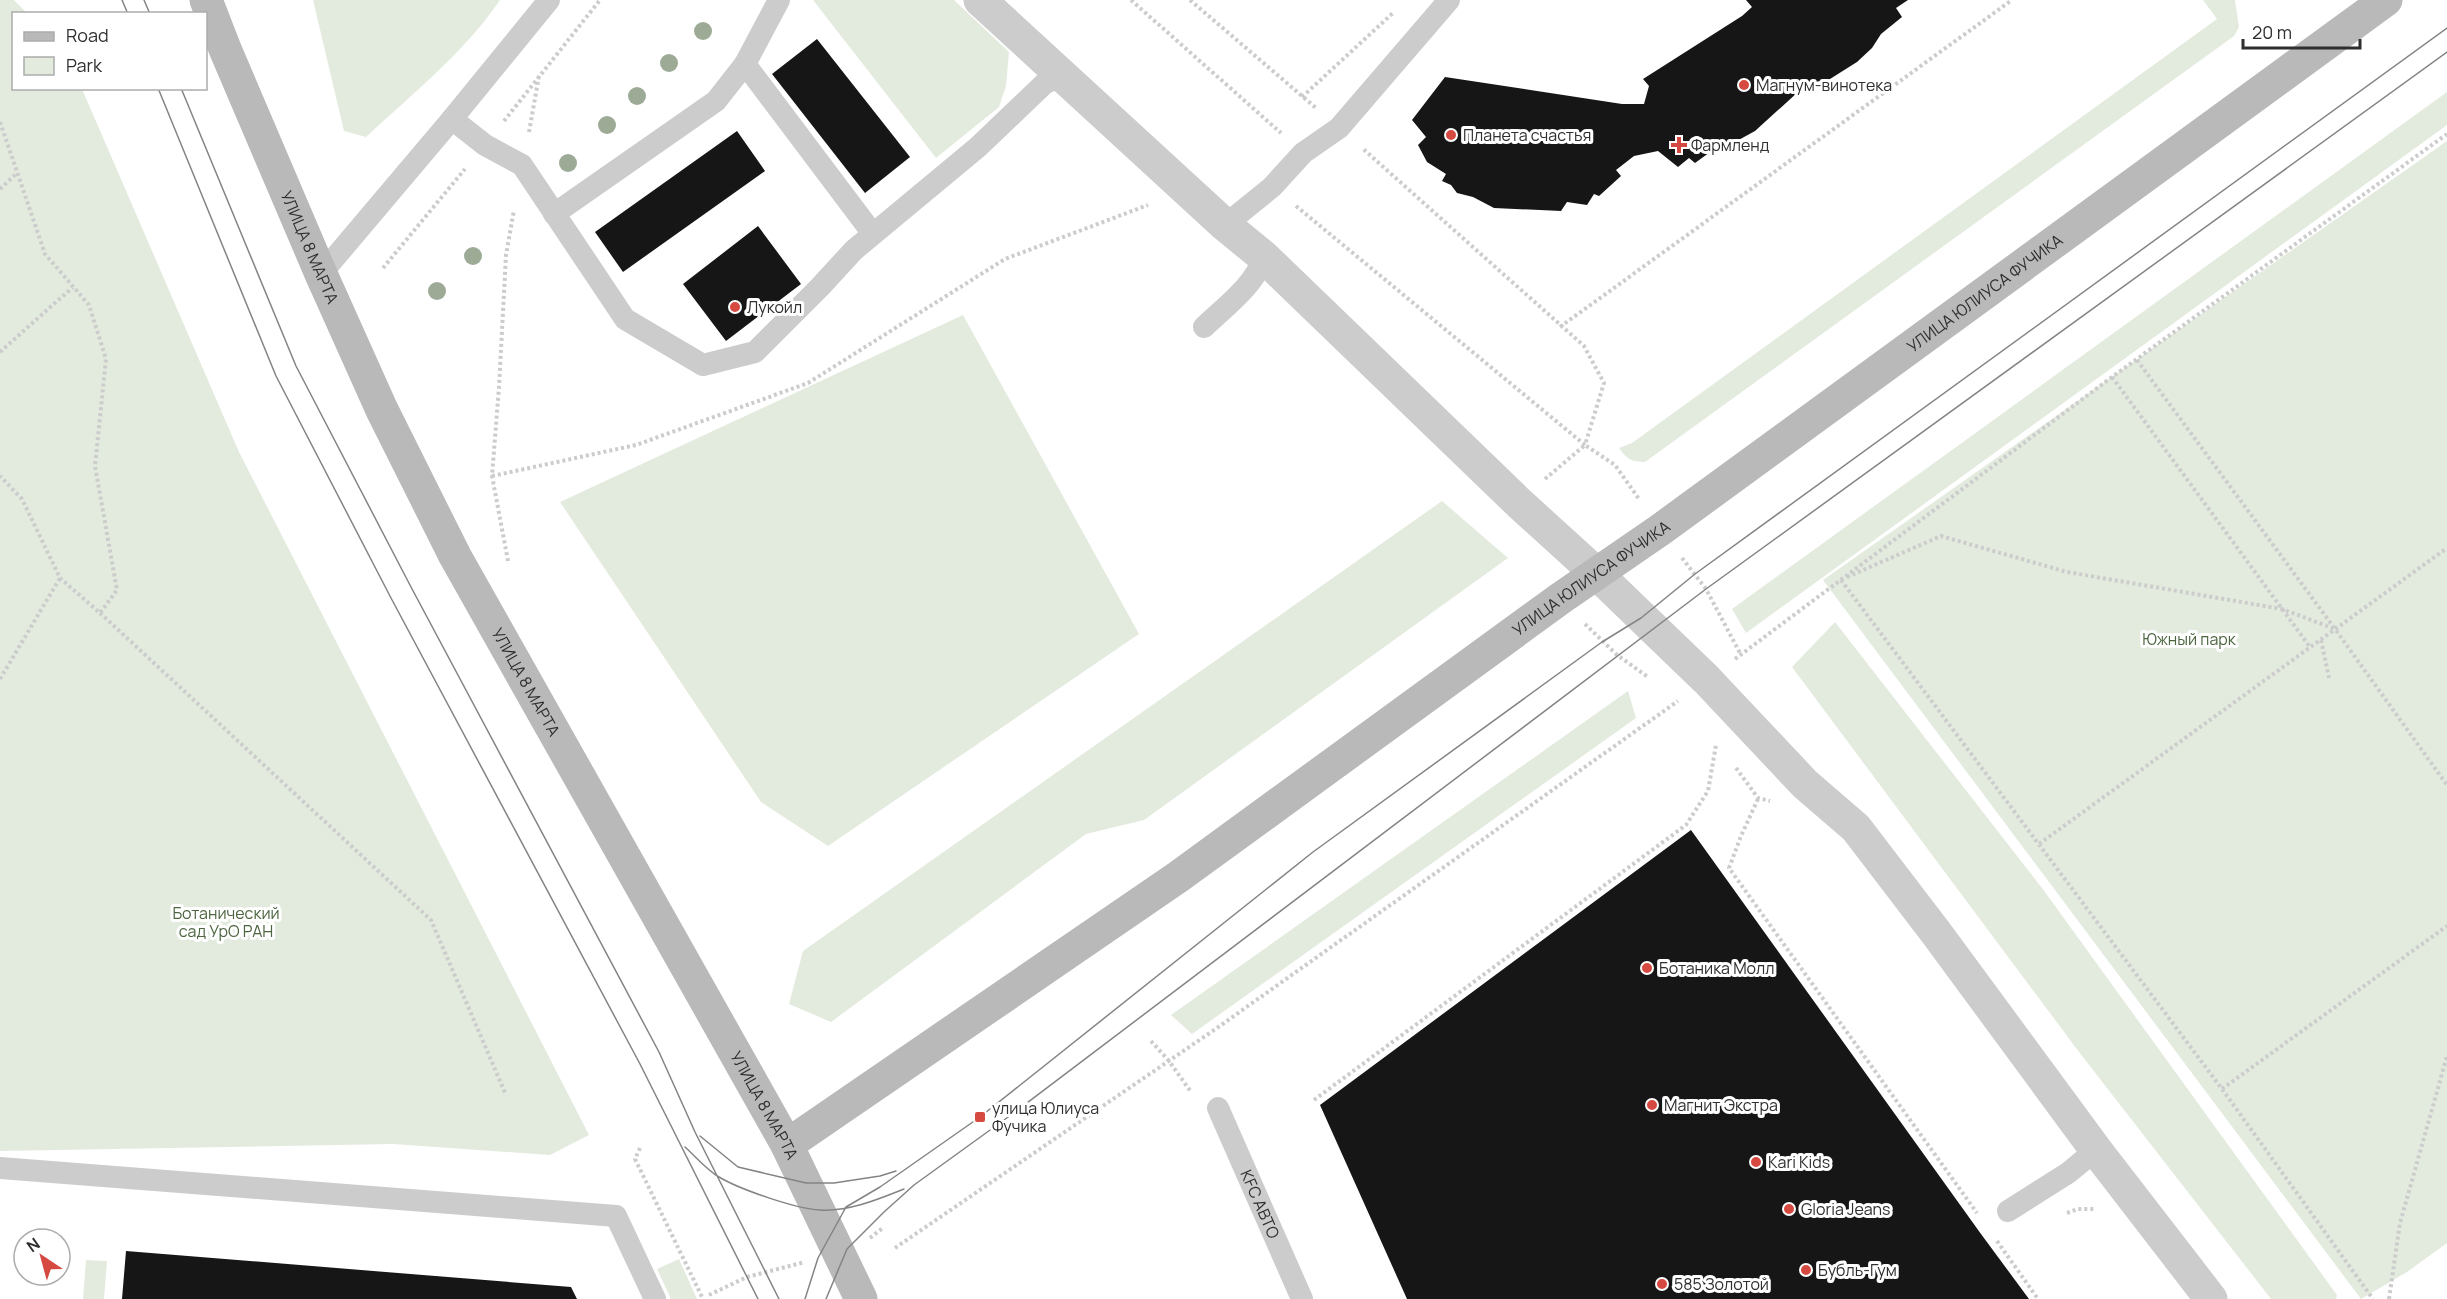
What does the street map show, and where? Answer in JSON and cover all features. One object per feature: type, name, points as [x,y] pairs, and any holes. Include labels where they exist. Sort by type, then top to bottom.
[{"type":"street","name":"УЛИЦА 8 МАРТА","points":[[206,0],[321,274],[382,410],[454,556],[787,1145],[861,1299]]},
{"type":"street","name":"УЛИЦА 8 МАРТА","points":[[213,0],[225,49]]},
{"type":"street","points":[[980,0],[1225,225],[1264,257],[1519,503],[1707,680],[1805,784],[1856,828],[1944,943],[2096,1150],[2211,1299]]},
{"type":"street","name":"УЛИЦА ЮЛИУСА ФУЧИКА","points":[[787,1145],[1178,877],[2385,0]]},
{"type":"lane","points":[[321,274],[549,0]]},
{"type":"lane","points":[[554,214],[716,101],[745,64],[779,0]]},
{"type":"lane","points":[[1225,225],[1272,187],[1303,153],[1339,128],[1449,0]]},
{"type":"lane","points":[[745,64],[873,234]]},
{"type":"lane","points":[[452,119],[485,145],[522,165],[625,319],[703,365],[755,352],[854,250],[978,147],[1045,83],[1063,76]]},
{"type":"lane","points":[[1204,327],[1246,287],[1264,257]]},
{"type":"lane","name":"KFC АВТО","points":[[1218,1108],[1302,1299]]},
{"type":"lane","points":[[2008,1211],[2068,1173],[2096,1150]]},
{"type":"lane","points":[[0,1167],[616,1216],[655,1299]]},
{"type":"path","points":[[1131,0],[1303,153]]},
{"type":"path","points":[[1190,0],[1339,128],[1584,346],[1604,383],[1585,445],[1272,187]]},
{"type":"path","points":[[1560,327],[2012,0]]},
{"type":"path","points":[[1302,97],[1398,8]]},
{"type":"path","points":[[508,561],[492,476],[506,255],[539,76]]},
{"type":"path","points":[[0,122],[45,254],[89,306],[106,359],[95,466],[117,590],[100,613]]},
{"type":"path","points":[[0,189],[17,173]]},
{"type":"path","points":[[492,476],[636,445],[808,383],[1005,259],[1154,203]]},
{"type":"path","points":[[0,352],[73,287]]},
{"type":"path","points":[[2137,360],[2336,629],[2447,785]]},
{"type":"path","points":[[2112,377],[2310,647]]},
{"type":"path","points":[[0,476],[22,499],[60,578],[431,920],[506,1095]]},
{"type":"path","points":[[2336,629],[2282,609],[2067,572],[1941,536],[1840,580],[2222,1089],[2373,1299]]},
{"type":"path","points":[[2039,844],[2447,548]]},
{"type":"path","points":[[0,679],[60,578]]},
{"type":"path","points":[[2321,640],[2329,678]]},
{"type":"path","points":[[1314,1100],[1686,825],[1708,791],[1716,745]]},
{"type":"path","points":[[1758,798],[1729,868],[1982,1220]]},
{"type":"path","points":[[2222,1089],[2447,926]]},
{"type":"path","points":[[2389,1299],[2400,1223],[2447,1056]]},
{"type":"path","points":[[640,1148],[635,1159],[703,1299]]},
{"type":"path","points":[[1995,1238],[2038,1299]]},
{"type":"path","points":[[710,1296],[738,1281]]},
{"type":"green space","name":"Ботанический сад УрО РАН","points":[[0,0],[14,0],[26,12],[12,12],[12,90],[82,90],[239,452],[589,1135],[550,1155],[393,1144],[0,1151]]},
{"type":"green space","points":[[313,0],[500,0],[454,55],[366,137],[344,131]]},
{"type":"green space","points":[[813,0],[954,0],[1009,52],[1006,86],[999,107],[936,158]]},
{"type":"green space","points":[[2203,0],[2235,0],[2239,27],[2234,36],[1645,462],[1633,460],[1622,452],[1619,448],[1632,443],[2217,19]]},
{"type":"green space","points":[[2447,92],[2447,125],[1746,633],[1732,609]]},
{"type":"green space","name":"Южный парк","points":[[2447,141],[2447,1243],[2407,1272],[2361,1299],[1823,580]]},
{"type":"green space","points":[[963,315],[1139,634],[828,846],[761,802],[560,502]]},
{"type":"green space","points":[[1442,501],[1508,558],[1144,820],[1086,834],[831,1022],[789,1004],[803,951]]},
{"type":"green space","points":[[1835,622],[2042,888],[2337,1295],[2336,1299],[2271,1299],[2079,1052],[1792,667]]},
{"type":"green space","points":[[1628,691],[1636,718],[1192,1034],[1171,1015]]},
{"type":"green space","points":[[679,1259],[697,1299],[671,1299],[657,1269]]},
{"type":"green space","points":[[86,1260],[107,1261],[104,1299],[83,1299]]},
{"type":"building","points":[[1746,0],[1908,0],[1896,8],[1902,17],[1881,34],[1872,48],[1857,62],[1830,79],[1815,82],[1798,92],[1755,131],[1735,142],[1717,147],[1695,163],[1689,158],[1678,167],[1658,151],[1634,156],[1616,170],[1621,176],[1599,196],[1594,194],[1587,205],[1567,202],[1561,211],[1494,208],[1473,197],[1457,193],[1451,185],[1442,181],[1446,174],[1427,162],[1418,145],[1426,137],[1412,120],[1445,77],[1622,104],[1644,104],[1649,86],[1643,79],[1742,16],[1752,7]]},
{"type":"building","points":[[817,39],[910,157],[865,193],[772,74]]},
{"type":"building","points":[[737,131],[765,171],[623,272],[595,232]]},
{"type":"building","points":[[758,226],[801,284],[726,341],[683,284]]},
{"type":"building","name":"Ботаника Молл","points":[[1691,830],[2029,1299],[1407,1299],[1320,1105]]},
{"type":"building","points":[[126,1251],[571,1287],[577,1299],[122,1299]]},
{"type":"tram line","points":[[122,0],[127,12]]},
{"type":"tram line","points":[[144,0],[149,12]]},
{"type":"tram line","points":[[805,1299],[818,1258],[846,1207],[880,1187],[980,1117],[1313,852],[1602,642],[1641,618],[1695,574],[2447,28]]},
{"type":"tram line","points":[[826,1299],[847,1249],[914,1185],[1015,1112],[1706,589],[2447,52]]},
{"type":"tram line","points":[[159,90],[276,376],[391,598],[640,1064],[758,1299]]},
{"type":"tram line","points":[[182,90],[296,366],[659,1052],[695,1132],[779,1299]]},
{"type":"tram line","points":[[700,1136],[738,1167],[806,1183],[834,1183],[880,1176],[896,1171]]},
{"type":"tram line","points":[[685,1147],[710,1171],[728,1182],[768,1198],[810,1209],[831,1210],[852,1207],[904,1189]]},
{"type":"place","name":"Магнум-винотека","points":[[1744,85]]},
{"type":"place","name":"Планета счастья","points":[[1451,135]]},
{"type":"place","name":"Фармленд","points":[[1679,145]]},
{"type":"place","name":"Лукойл","points":[[735,307]]},
{"type":"place","name":"Ботаника Молл","points":[[1647,968]]},
{"type":"place","name":"Магнит Экстра","points":[[1652,1105]]},
{"type":"place","name":"улица Юлиуса Фучика","points":[[980,1117]]},
{"type":"place","name":"Kari Kids","points":[[1756,1162]]},
{"type":"place","name":"Gloria Jeans","points":[[1789,1209]]},
{"type":"place","name":"Бубль-Гум","points":[[1806,1270]]},
{"type":"place","name":"585 Золотой","points":[[1662,1284]]}]
